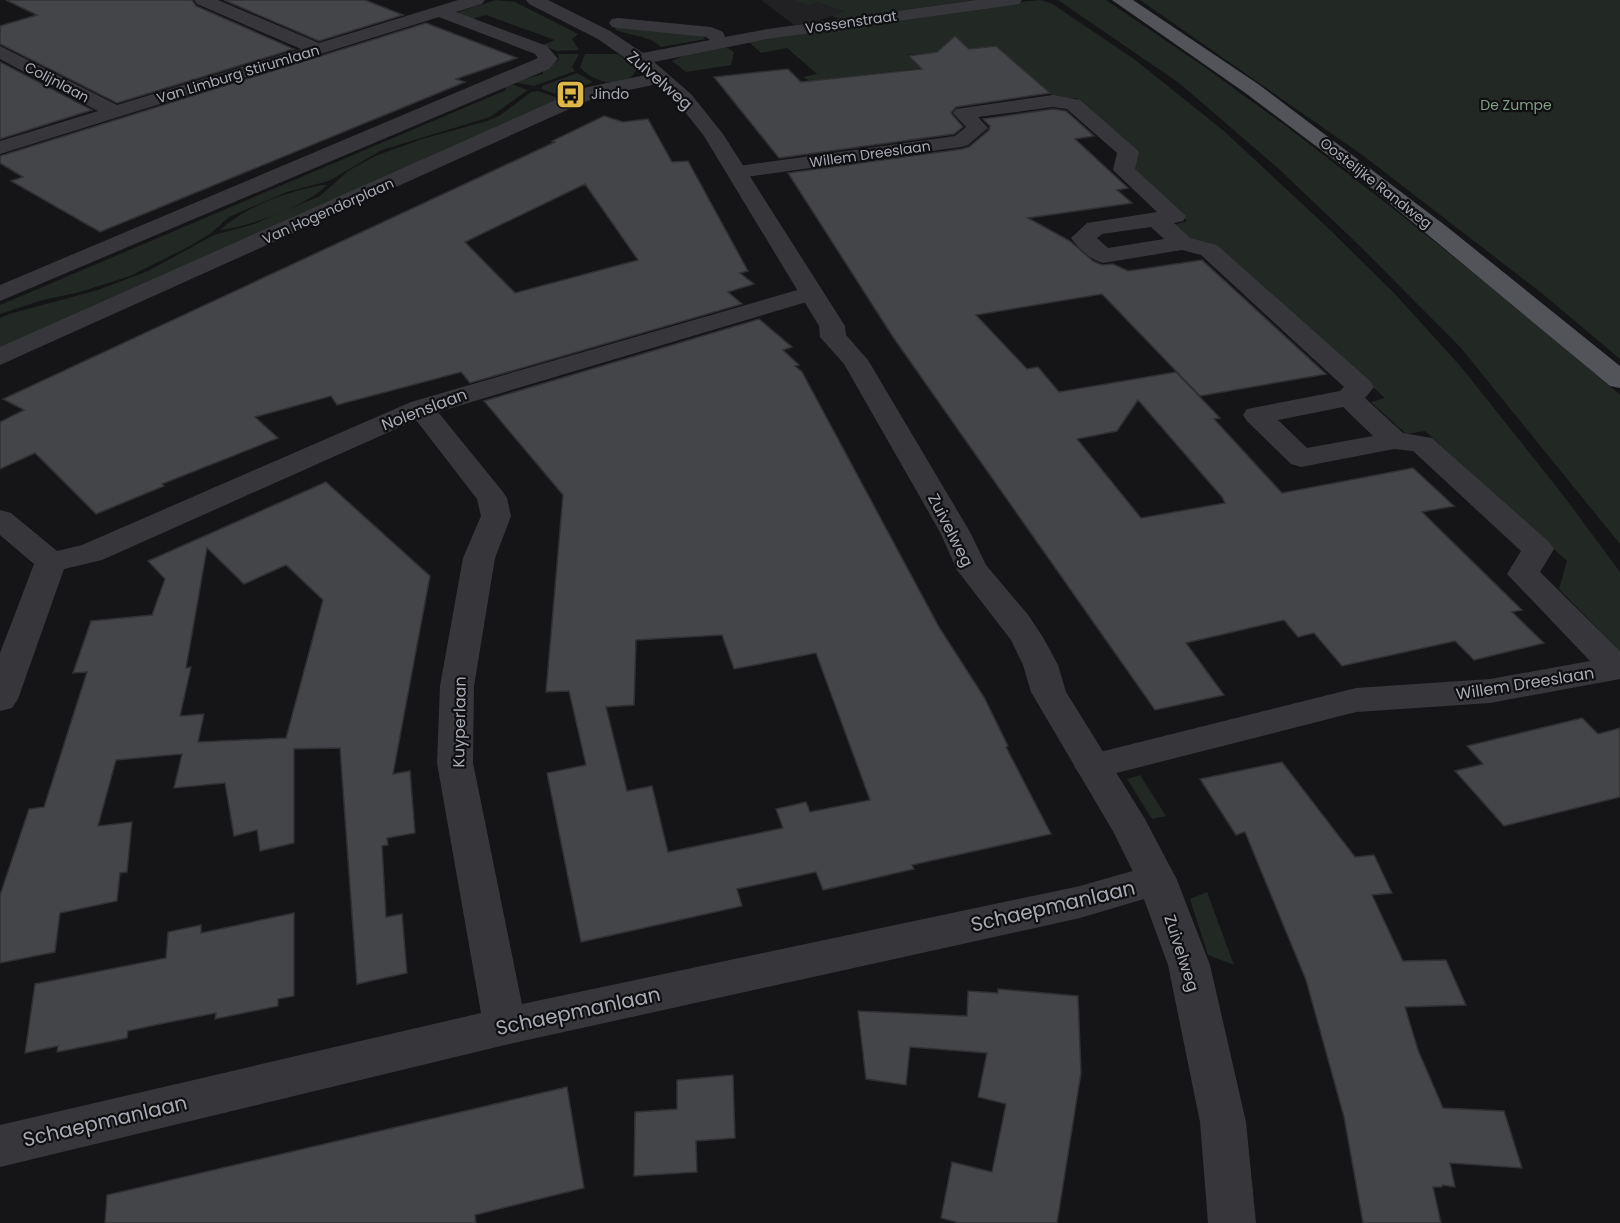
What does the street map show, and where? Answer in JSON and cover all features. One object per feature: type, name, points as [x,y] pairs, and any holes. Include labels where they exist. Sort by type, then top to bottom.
[{"type":"main road","name":"Oostelijke Randweg","points":[[1121,0],[1158,23],[1330,146],[1525,300],[1620,380]]},
{"type":"street","points":[[203,0],[317,49]]},
{"type":"street","name":"Van Limburg Stirumlaan","points":[[0,148],[476,0]]},
{"type":"street","name":"Zuivelweg","points":[[535,0],[604,35],[650,68],[690,105],[713,134],[832,326],[833,337],[855,360],[955,532],[960,550],[974,574],[1019,626],[1045,673],[1049,692],[1131,829],[1157,880],[1189,965],[1221,1111],[1232,1223]]},
{"type":"street","name":"Vossenstraat","points":[[650,68],[726,41],[1013,0]]},
{"type":"street","points":[[0,294],[542,65],[549,59],[542,50],[439,11]]},
{"type":"street","name":"Vossenstraat","points":[[618,23],[711,32],[726,41]]},
{"type":"street","name":"Colijnlaan","points":[[0,52],[115,112]]},
{"type":"street","name":"Van Hogendorplaan","points":[[0,357],[590,92],[650,68]]},
{"type":"street","name":"Willem Dreeslaan","points":[[738,172],[961,141],[978,128],[955,105],[1053,100],[1073,104],[1128,152],[1124,170],[1175,216],[1156,219]]},
{"type":"street","points":[[1182,243],[1156,219],[1095,228],[1083,238],[1103,256],[1182,243],[1209,250],[1360,387],[1349,398],[1394,440]]},
{"type":"street","name":"Nolenslaan","points":[[51,562],[91,553],[421,408],[811,293]]},
{"type":"street","name":"Willem Dreeslaan","points":[[1094,766],[1356,700],[1490,691],[1617,668],[1523,574],[1538,549],[1422,444],[1394,440],[1301,458],[1257,415],[1349,398]]},
{"type":"street","name":"Kuyperlaan","points":[[421,408],[492,498],[496,516],[479,558],[457,686],[455,763],[505,1026]]},
{"type":"street","points":[[0,519],[51,562],[0,699]]},
{"type":"street","name":"Schaepmanlaan","points":[[0,1146],[505,1026],[1080,902],[1157,880]]},
{"type":"shaded area","points":[[761,0],[951,0],[841,19],[832,16],[816,22],[794,25]]},
{"type":"green space","points":[[496,0],[515,2],[578,34],[572,39],[579,50],[557,51],[542,45],[555,40],[486,15],[472,19],[458,12]]},
{"type":"green space","points":[[794,0],[975,0],[841,19],[832,16],[844,11],[817,2],[809,5]]},
{"type":"green space","points":[[1040,0],[1051,3],[1134,59],[1224,131],[1395,294],[1462,368],[1563,495],[1620,572],[1620,651],[1559,589],[1567,561],[1425,431],[1406,434],[1371,402],[1385,398],[1210,243],[1193,241],[1174,225],[1187,221],[1131,169],[1137,155],[1076,98],[1057,99],[992,46],[907,55],[921,68],[809,81],[803,77],[817,74],[787,48],[761,53],[749,42],[996,4]]},
{"type":"green space","points":[[1058,0],[1106,0],[1203,66],[1391,207],[1504,297],[1620,395],[1620,544],[1461,348],[1365,251],[1279,169],[1179,83]]},
{"type":"green space","name":"De Zumpe","points":[[1140,0],[1620,0],[1620,359],[1544,295],[1365,157]]},
{"type":"green space","points":[[616,27],[698,34],[706,39],[661,47],[650,40],[615,29]]},
{"type":"green space","points":[[726,47],[734,52],[731,65],[686,72],[672,61],[688,54]]},
{"type":"green space","points":[[558,54],[579,54],[572,67],[575,71],[534,86],[514,82],[543,74],[543,70],[559,60]]},
{"type":"green space","points":[[585,54],[618,54],[637,69],[625,81],[609,83],[601,81],[580,67]]},
{"type":"green space","points":[[577,73],[593,82],[555,94],[542,89],[542,86]]},
{"type":"green space","points":[[511,84],[528,90],[490,117],[382,150],[329,181],[287,192],[229,217],[210,234],[130,276],[0,314],[0,305],[506,90],[506,86]]},
{"type":"green space","points":[[538,91],[564,100],[0,349],[0,318],[98,290],[148,271],[214,235],[254,224],[320,196],[348,171],[375,156],[422,139],[487,121],[499,116],[531,92]]},
{"type":"green space","points":[[327,185],[292,208],[246,225],[220,230],[230,221],[268,201]]},
{"type":"green space","points":[[1140,775],[1166,816],[1152,819],[1127,779]]},
{"type":"green space","points":[[1207,892],[1234,965],[1208,955],[1190,899]]},
{"type":"building","points":[[6,0],[192,0],[196,6],[294,49],[117,103],[0,44],[0,26],[37,15]]},
{"type":"building","points":[[224,0],[365,0],[403,15],[319,41]]},
{"type":"building","points":[[426,23],[517,58],[456,79],[465,82],[100,232],[11,181],[23,177],[0,163],[0,156]]},
{"type":"building","points":[[955,36],[969,49],[996,46],[1050,93],[956,107],[951,113],[963,127],[954,134],[779,158],[714,77],[788,69],[801,82],[922,69],[909,56],[937,52]]},
{"type":"building","points":[[0,62],[92,110],[0,139]]},
{"type":"building","points":[[1053,109],[1066,111],[1094,136],[1075,139],[1128,188],[1117,190],[1132,203],[1028,218],[1070,241],[1093,261],[1102,265],[1113,264],[1128,271],[1202,260],[1326,374],[1200,396],[1102,294],[976,315],[1027,369],[1038,367],[1059,392],[1176,372],[1220,418],[1214,419],[1282,493],[1413,468],[1454,506],[1422,512],[1522,610],[1512,612],[1544,643],[1474,660],[1455,641],[1342,666],[1314,633],[1298,637],[1284,620],[1186,643],[1224,695],[1155,710],[893,337],[788,173],[962,149],[969,147],[989,130],[990,126],[983,119]],"holes":[[[1138,400],[1225,503],[1141,518],[1077,439],[1117,431]]]},
{"type":"building","points":[[604,116],[623,122],[648,119],[672,162],[688,161],[748,271],[740,273],[754,284],[728,292],[742,304],[470,383],[461,372],[337,405],[331,396],[255,417],[278,438],[162,484],[164,486],[96,514],[35,453],[0,469],[0,422],[24,410],[3,399],[555,142],[552,141]],"holes":[[[585,184],[638,260],[515,293],[465,242]]]},
{"type":"building","points":[[759,319],[792,347],[783,350],[799,365],[795,366],[802,372],[939,627],[984,697],[1008,746],[1006,747],[1051,834],[912,865],[914,869],[823,890],[816,872],[737,889],[742,906],[581,942],[547,773],[586,765],[569,691],[546,692],[563,495],[484,401]],"holes":[[[722,635],[734,669],[816,653],[870,800],[810,812],[806,802],[776,809],[783,828],[668,852],[652,786],[627,791],[606,707],[634,705],[636,640]]]},
{"type":"building","points":[[326,482],[430,576],[393,774],[410,771],[415,833],[387,838],[388,845],[382,846],[386,917],[402,914],[407,973],[357,984],[340,748],[294,749],[294,843],[260,851],[257,830],[234,836],[225,783],[174,788],[182,754],[116,760],[98,826],[132,822],[127,872],[120,873],[117,901],[60,913],[55,952],[0,963],[0,895],[29,809],[44,807],[87,672],[73,673],[91,621],[152,615],[165,579],[148,561]],"holes":[[[207,548],[244,584],[286,565],[323,600],[286,738],[198,742],[204,714],[180,716],[191,667],[186,668]]]},
{"type":"building","points":[[1582,718],[1598,734],[1620,728],[1620,797],[1504,826],[1455,771],[1483,764],[1467,746]]},
{"type":"building","points":[[1282,762],[1355,857],[1374,855],[1392,893],[1372,895],[1403,961],[1446,960],[1466,1005],[1405,1007],[1418,1050],[1443,1108],[1504,1111],[1522,1168],[1450,1163],[1455,1187],[1442,1185],[1442,1187],[1433,1187],[1441,1223],[1363,1223],[1344,1117],[1306,980],[1245,832],[1236,835],[1200,779]]},
{"type":"building","points":[[294,913],[294,996],[278,999],[278,1006],[215,1019],[216,1013],[160,1024],[128,1031],[127,1038],[57,1052],[58,1046],[25,1053],[35,984],[166,958],[168,932],[201,925],[201,933]]},
{"type":"building","points":[[998,989],[1078,996],[1081,1073],[1057,1223],[959,1223],[941,1218],[952,1162],[992,1172],[1006,1104],[978,1097],[987,1053],[910,1047],[906,1085],[866,1079],[858,1011],[967,1016],[968,991],[998,993]]},
{"type":"building","points":[[733,1075],[735,1138],[696,1141],[697,1172],[634,1176],[635,1112],[677,1109],[677,1080]]},
{"type":"building","points":[[567,1087],[584,1188],[475,1215],[476,1223],[105,1223],[107,1195]]},
{"type":"place","name":"Jindo","points":[[570,94]]}]
